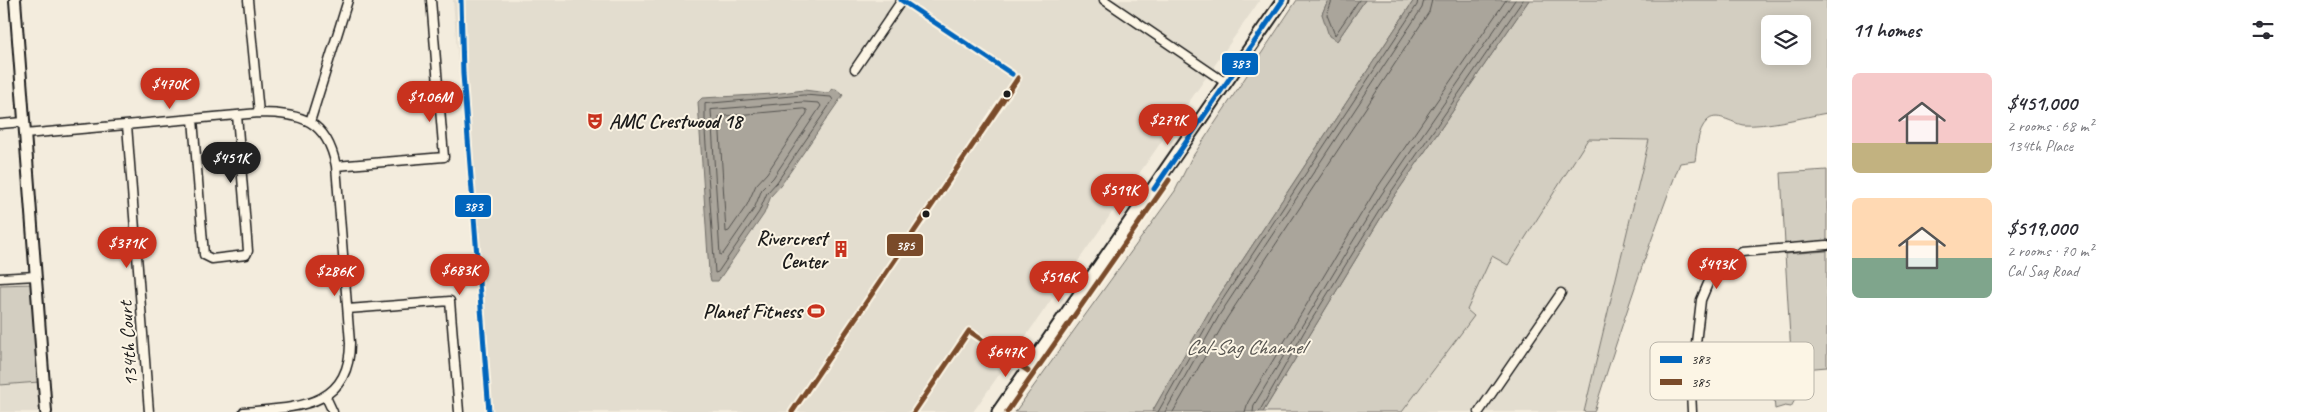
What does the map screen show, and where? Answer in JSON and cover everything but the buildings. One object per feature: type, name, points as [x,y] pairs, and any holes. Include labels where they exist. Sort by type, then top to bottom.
[{"type":"main road","points":[[998,412],[1283,0]]},
{"type":"street","points":[[15,0],[46,412]]},
{"type":"street","points":[[248,0],[259,113]]},
{"type":"street","points":[[310,122],[348,0]]},
{"type":"street","points":[[336,166],[444,158],[431,0]]},
{"type":"street","points":[[855,70],[902,0]]},
{"type":"street","points":[[1104,0],[1226,83]]},
{"type":"street","points":[[25,134],[259,113],[286,113],[310,122],[322,132],[330,144],[336,166],[348,309],[350,343],[348,361],[341,378],[326,397],[286,410],[244,412]]},
{"type":"street","points":[[193,119],[204,255],[212,259],[246,255],[248,251],[237,115]]},
{"type":"street","points":[[0,124],[24,122]]},
{"type":"street","name":"134th Court","points":[[127,125],[149,412]]},
{"type":"street","points":[[1696,342],[1701,300],[1712,274],[1742,252],[1827,245]]},
{"type":"street","points":[[0,278],[36,276]]},
{"type":"street","points":[[1479,412],[1562,293]]},
{"type":"street","points":[[348,309],[450,301],[459,412]]},
{"type":"street","points":[[326,397],[333,412]]},
{"type":"shaded area","name":"Rivercrest Center","points":[[453,0],[1260,0],[973,412],[486,412]]},
{"type":"shaded area","points":[[1297,0],[1328,0],[1322,14],[1337,41],[1365,0],[1414,0],[1211,308],[1152,412],[1015,412],[1175,191],[1191,159]]},
{"type":"shaded area","points":[[1529,0],[1827,0],[1827,113],[1774,123],[1752,125],[1743,125],[1719,117],[1711,118],[1707,121],[1701,129],[1695,161],[1680,163],[1635,287],[1594,412],[1584,412],[1649,140],[1588,139],[1508,265],[1492,256],[1467,310],[1474,316],[1402,412],[1263,412],[1391,201]]},
{"type":"shaded area","points":[[1588,139],[1649,140],[1584,412],[1402,412],[1474,315],[1467,310],[1492,255],[1508,265]]},
{"type":"shaded area","points":[[1827,170],[1827,242],[1785,244],[1781,173]]},
{"type":"shaded area","points":[[1827,251],[1827,367],[1814,368],[1814,342],[1790,342],[1785,254]]},
{"type":"shaded area","points":[[32,284],[39,382],[0,385],[0,285]]},
{"type":"shaded area","points":[[39,382],[40,412],[0,412],[0,385]]},
{"type":"shaded area","points":[[1774,400],[1795,400],[1791,407],[1785,406],[1775,409]]},
{"type":"water","points":[[1328,0],[1365,0],[1337,41],[1329,36],[1322,14]]},
{"type":"water","name":"Cal-Sag Channel","points":[[1414,0],[1529,0],[1391,201],[1263,412],[1152,412],[1211,308]]},
{"type":"water","points":[[836,89],[843,95],[781,185],[771,196],[764,214],[718,281],[711,281],[698,102],[702,98],[773,94],[804,90],[828,93]]},
{"type":"transit line","name":"383","points":[[461,0],[463,74],[489,412]]},
{"type":"transit line","name":"383","points":[[901,0],[1012,74]]},
{"type":"transit line","name":"383","points":[[1154,189],[1283,0]]},
{"type":"transit line","name":"385","points":[[792,412],[1018,78]]},
{"type":"transit line","name":"385","points":[[1007,412],[1169,180]]},
{"type":"transit line","name":"385","points":[[914,412],[969,331],[1028,371]]},
{"type":"place","name":"AMC Crestwood 18","points":[[595,121]]},
{"type":"place","name":"Rivercrest Center","points":[[841,249]]},
{"type":"place","name":"Planet Fitness","points":[[816,311]]}]
